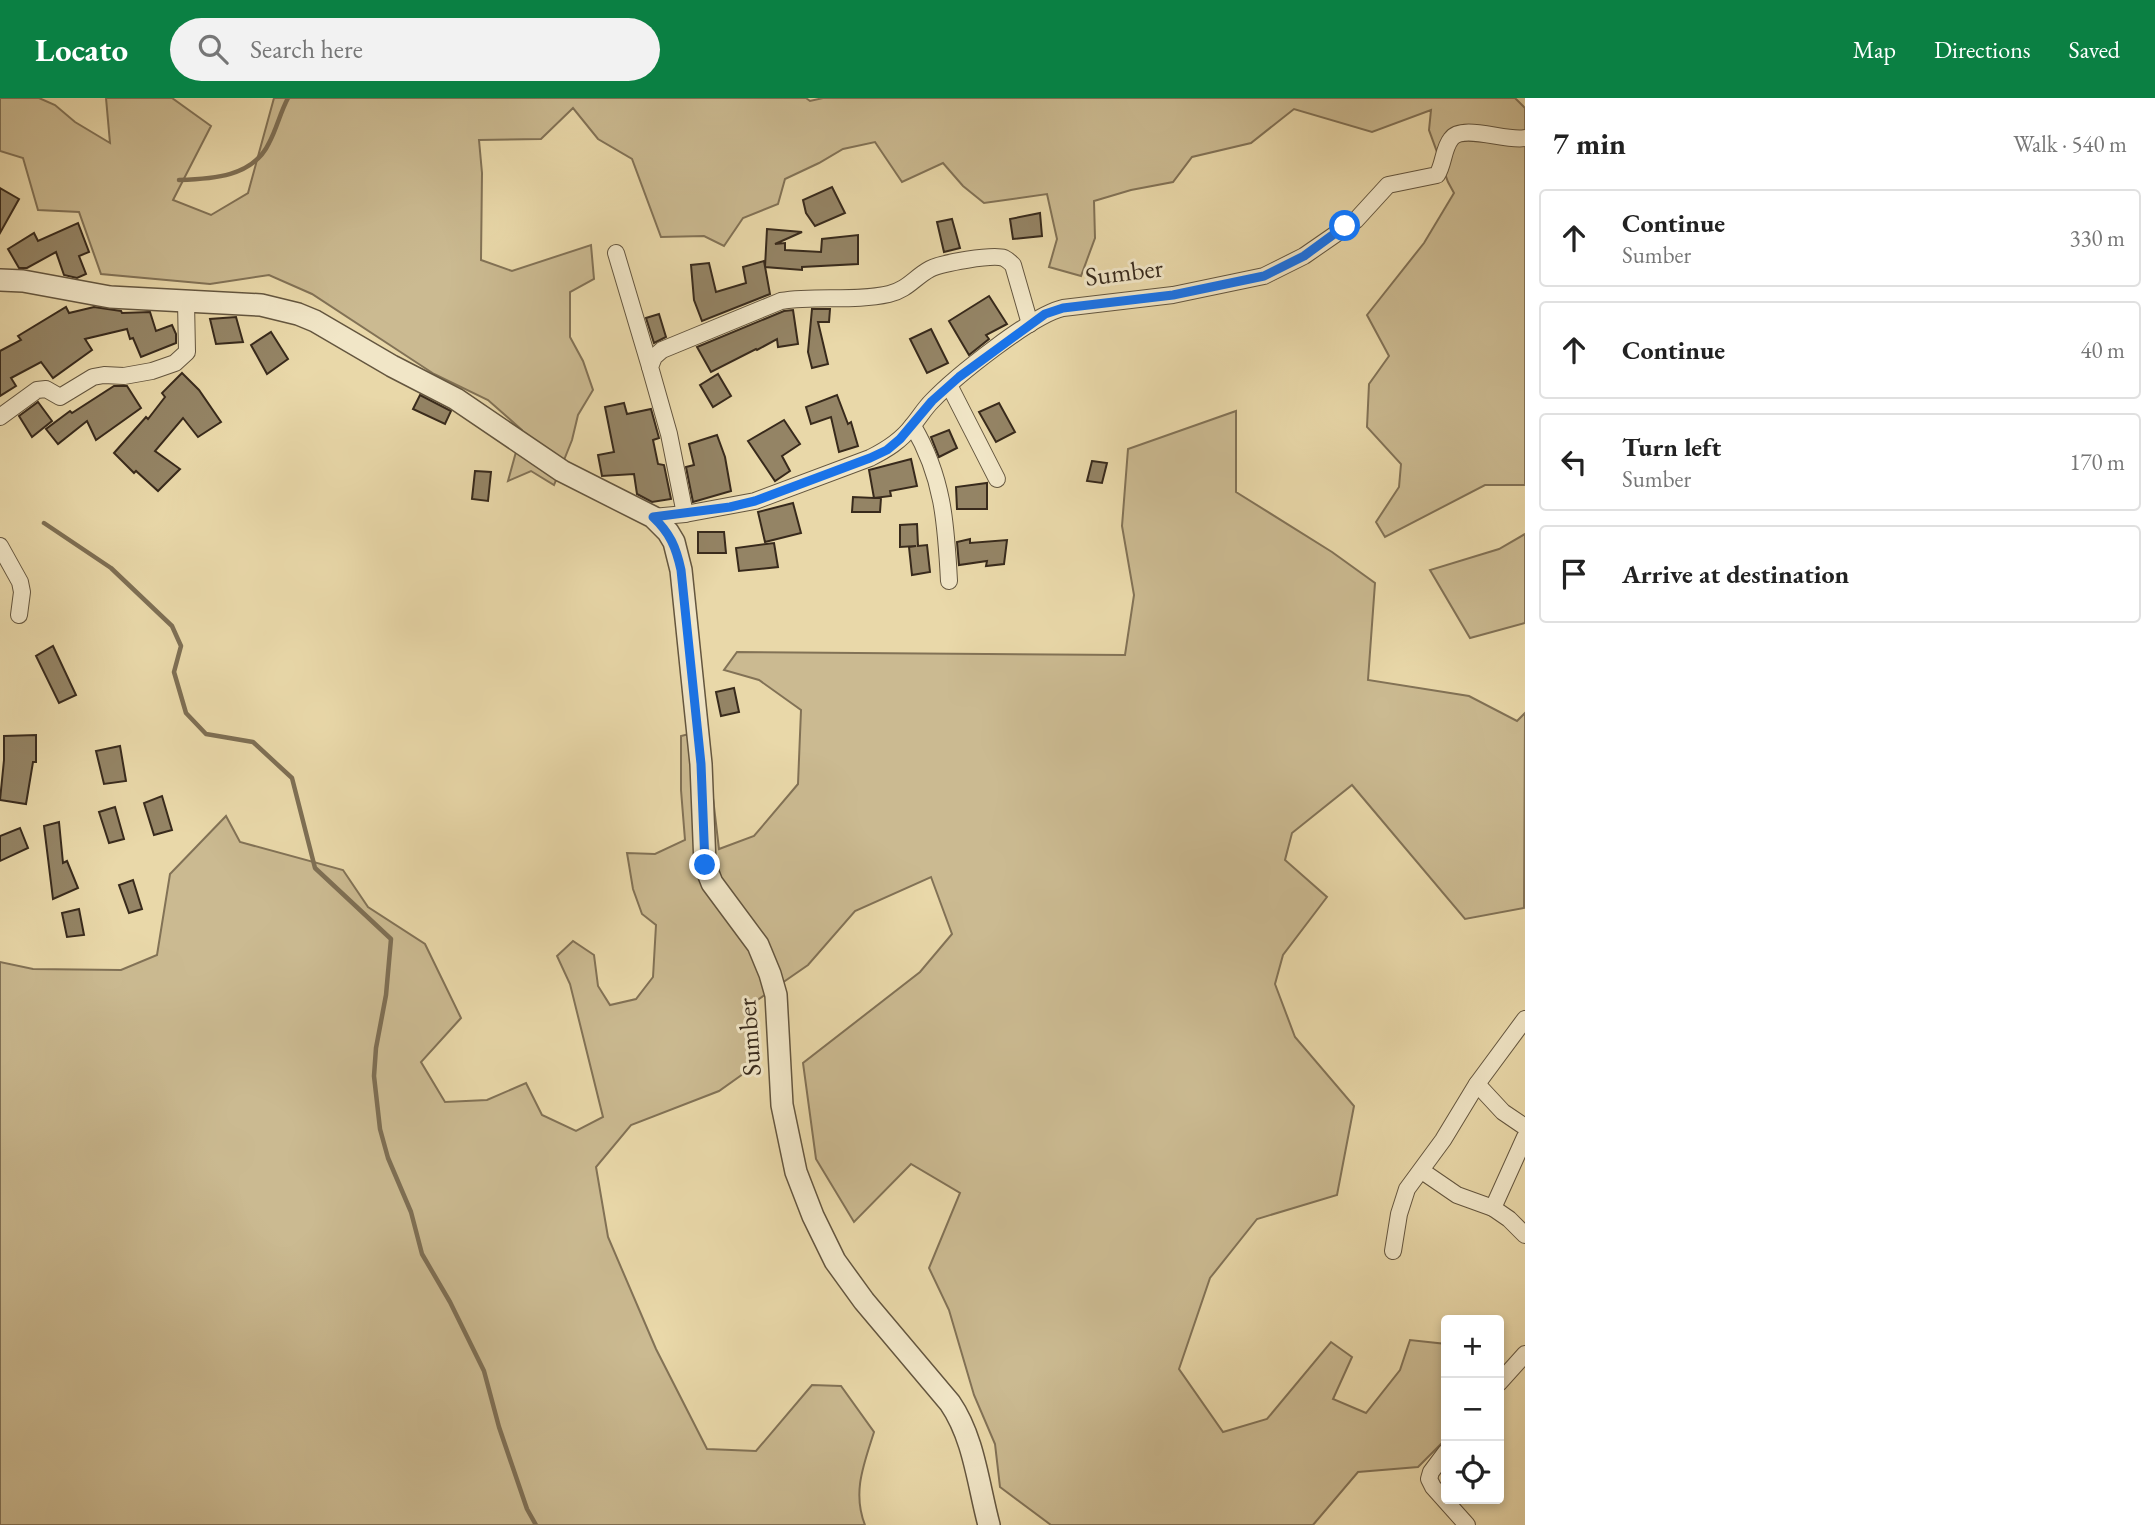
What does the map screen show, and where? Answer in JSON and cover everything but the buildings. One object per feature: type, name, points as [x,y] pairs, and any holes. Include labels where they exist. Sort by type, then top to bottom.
[{"type":"street","name":"Sumber","points":[[653,517],[730,507],[777,494],[870,458],[887,450],[913,426],[932,401],[949,385],[1045,314],[1063,308],[1173,295],[1264,276],[1304,256],[1356,220],[1388,185],[1437,174],[1447,145],[1454,135],[1465,132],[1509,140],[1525,138]]},
{"type":"street","points":[[616,253],[669,434],[685,514]]},
{"type":"street","points":[[650,367],[654,357],[662,350],[781,301],[846,300],[890,294],[911,285],[932,268],[994,257],[1005,258],[1013,265],[1030,324]]},
{"type":"street","points":[[0,280],[23,281],[110,297],[261,305],[298,314],[456,399],[562,471],[653,517]]},
{"type":"street","points":[[0,417],[37,390],[47,388],[60,397],[93,377],[141,373],[175,363],[187,352],[186,302]]},
{"type":"street","points":[[949,385],[997,479]]},
{"type":"street","points":[[913,426],[932,462],[939,483],[944,508],[949,581]]},
{"type":"street","name":"Sumber","points":[[653,517],[674,542],[681,570],[701,764],[705,865],[712,883],[758,945],[774,985],[782,1105],[796,1172],[835,1261],[864,1301],[960,1417],[989,1525]]},
{"type":"street","points":[[0,546],[20,582],[22,592],[19,615]]},
{"type":"street","points":[[1393,1251],[1399,1214],[1407,1189],[1443,1140],[1477,1084],[1525,1020]]},
{"type":"street","points":[[1477,1084],[1503,1112],[1525,1127]]},
{"type":"street","points":[[1493,1208],[1525,1137]]},
{"type":"street","points":[[1422,1171],[1457,1195],[1493,1208],[1525,1235]]},
{"type":"street","points":[[1503,1378],[1525,1354]]},
{"type":"street","points":[[1441,1459],[1429,1479],[1441,1494]]},
{"type":"street","points":[[1450,1504],[1467,1525]]},
{"type":"shaded area","points":[[0,98],[39,98],[55,105],[75,122],[110,143],[106,98],[172,98],[211,126],[173,200],[211,215],[248,193],[274,98],[806,98],[810,101],[823,98],[1515,98],[1525,108],[1525,485],[1485,485],[1385,537],[1376,522],[1399,487],[1401,464],[1367,427],[1369,384],[1389,356],[1367,315],[1424,243],[1454,193],[1429,130],[1431,110],[1372,132],[1294,109],[1251,143],[1192,157],[1173,182],[1094,201],[1095,238],[1081,276],[1049,267],[1057,239],[1047,194],[984,203],[963,186],[943,163],[902,182],[875,142],[843,149],[785,179],[778,204],[743,218],[724,246],[704,236],[661,237],[632,159],[598,139],[573,108],[541,139],[479,140],[482,173],[481,260],[512,271],[591,245],[594,279],[570,292],[570,337],[583,361],[593,390],[578,415],[572,440],[554,485],[531,471],[508,481],[522,430],[488,400],[434,374],[312,294],[269,275],[210,284],[101,274],[79,212],[38,210],[23,158],[0,151]]},
{"type":"shaded area","points":[[1236,411],[1236,492],[1332,552],[1375,583],[1368,680],[1469,696],[1517,721],[1525,713],[1524,908],[1465,919],[1352,785],[1292,833],[1285,860],[1327,897],[1283,955],[1275,984],[1295,1037],[1354,1106],[1337,1195],[1257,1219],[1210,1278],[1179,1369],[1223,1432],[1267,1419],[1331,1342],[1352,1357],[1333,1399],[1366,1413],[1400,1370],[1410,1340],[1441,1343],[1441,1444],[1418,1467],[1358,1472],[1313,1525],[1051,1525],[1000,1487],[995,1444],[974,1395],[949,1310],[929,1268],[960,1193],[911,1164],[854,1222],[816,1159],[803,1063],[920,972],[952,934],[931,877],[855,911],[808,965],[756,1001],[750,1069],[719,1091],[631,1125],[596,1167],[608,1237],[656,1349],[707,1449],[756,1451],[812,1385],[841,1386],[874,1432],[859,1490],[865,1525],[0,1525],[0,962],[33,969],[121,970],[157,955],[170,874],[226,816],[240,842],[343,870],[368,907],[425,944],[461,1018],[421,1062],[445,1102],[487,1100],[526,1083],[542,1115],[576,1131],[603,1117],[570,984],[557,956],[573,941],[594,955],[598,986],[610,1005],[636,999],[653,977],[656,925],[642,914],[633,889],[627,853],[655,854],[685,840],[681,736],[705,730],[719,849],[754,836],[798,784],[801,710],[759,680],[724,670],[737,652],[1125,655],[1134,595],[1122,526],[1128,449]]},
{"type":"shaded area","points":[[1525,534],[1525,623],[1470,638],[1430,570],[1499,549]]},
{"type":"waterway","points":[[179,180],[218,177],[253,163],[269,143],[288,98]]},
{"type":"waterway","points":[[44,523],[111,568],[172,626],[181,646],[174,672],[186,713],[206,734],[253,742],[292,778],[315,868],[391,939],[374,1076],[380,1129],[388,1158],[411,1212],[422,1254],[450,1302],[484,1371],[499,1427],[527,1509],[536,1525]]},
{"type":"route","points":[[705,865],[701,764],[681,570],[674,542],[653,517],[755,501],[887,450],[913,426],[932,401],[959,377],[1030,324],[1054,310],[1173,295],[1264,276],[1304,256],[1345,226]]}]
